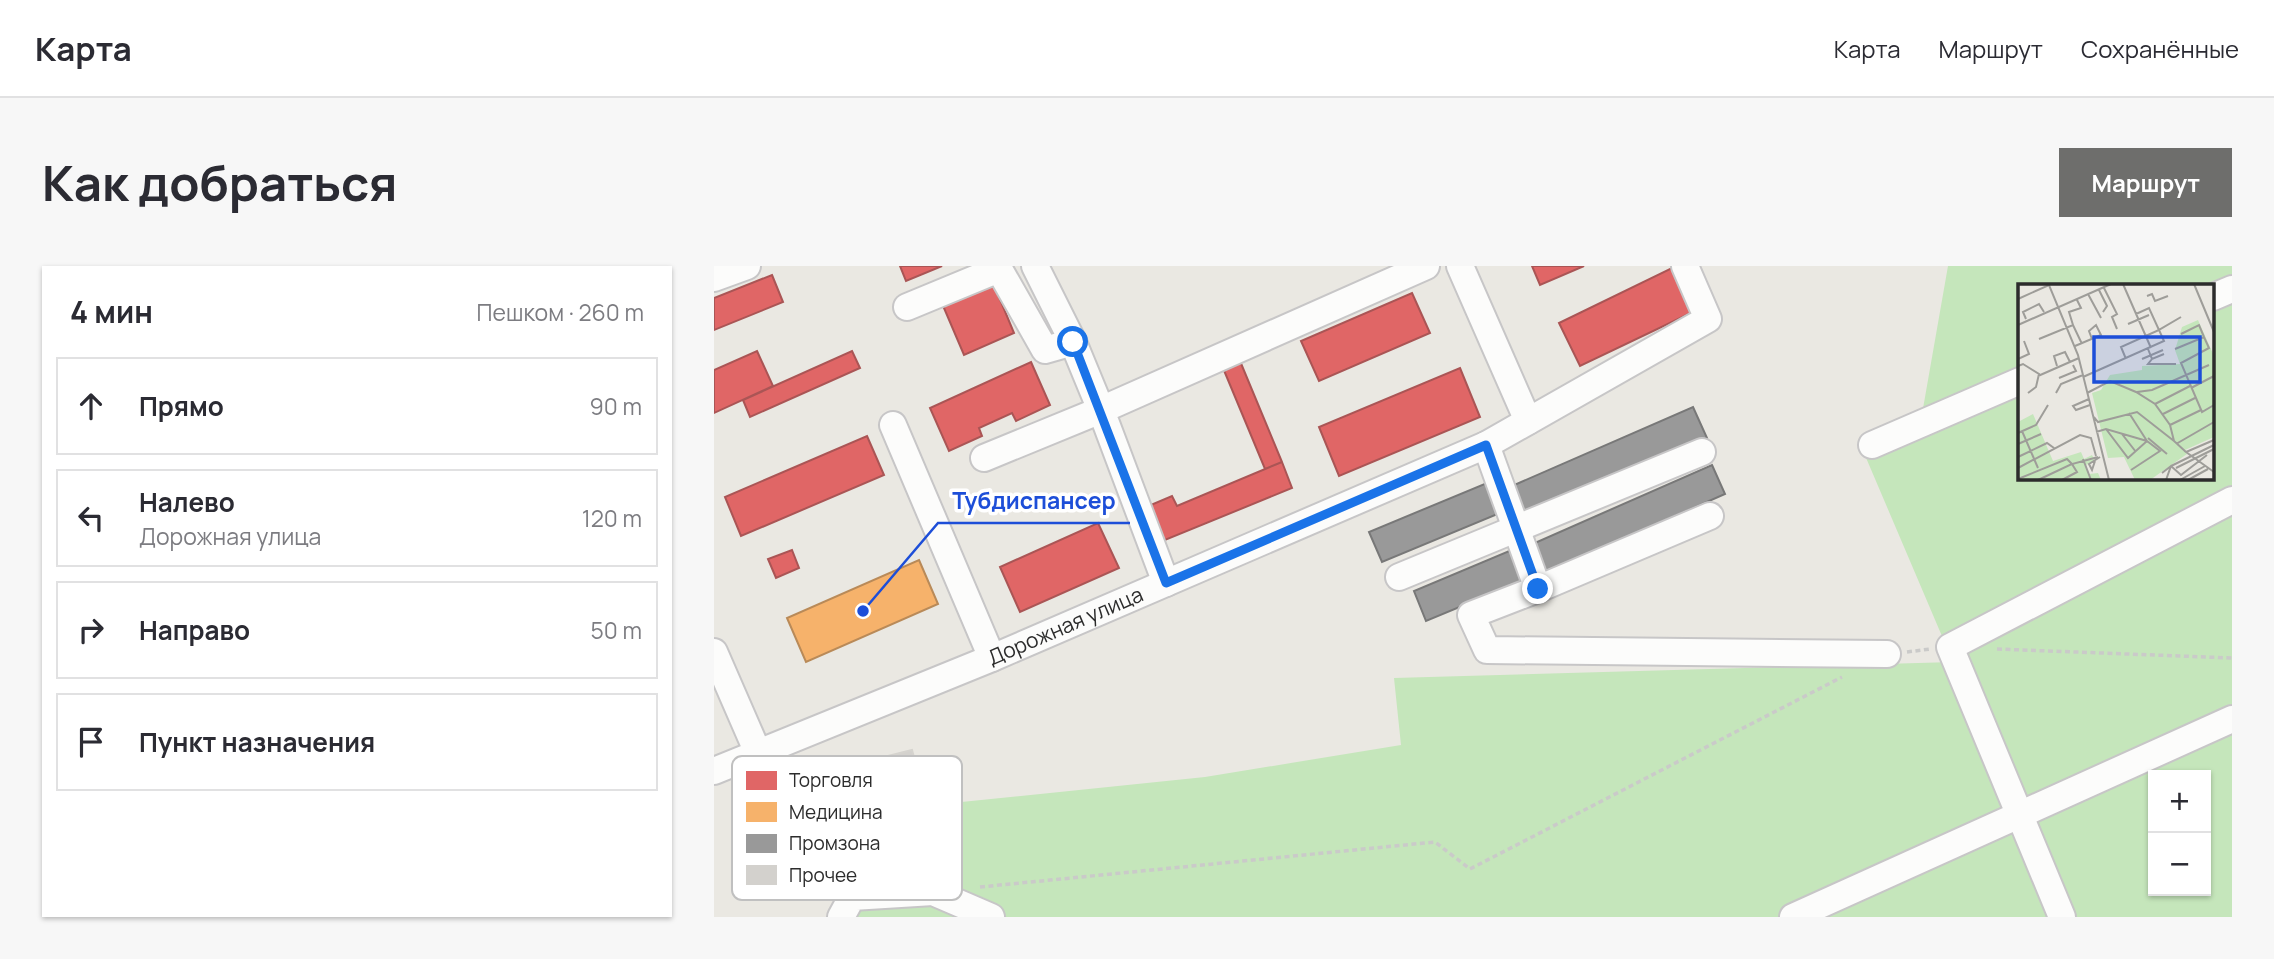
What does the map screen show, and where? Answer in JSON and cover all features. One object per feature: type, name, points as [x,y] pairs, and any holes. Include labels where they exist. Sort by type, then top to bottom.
[{"type":"street","points":[[714,278],[747,266]]},
{"type":"street","points":[[1035,266],[1073,342],[1166,583]]},
{"type":"street","points":[[985,458],[1101,410],[1426,266]]},
{"type":"street","points":[[1460,266],[1528,421]]},
{"type":"street","name":"Дорожная улица","points":[[751,756],[992,658],[1486,445],[1708,319],[1685,266]]},
{"type":"street","points":[[907,307],[999,269],[1045,350],[1073,342]]},
{"type":"street","points":[[2214,297],[2232,289]]},
{"type":"street","points":[[1872,445],[2018,382]]},
{"type":"street","points":[[893,425],[992,658]]},
{"type":"street","points":[[1486,445],[1538,589]]},
{"type":"street","points":[[1399,577],[1702,452]]},
{"type":"street","points":[[2062,917],[1950,647],[2232,500]]},
{"type":"street","points":[[1710,516],[1471,615],[1487,650],[1887,654]]},
{"type":"street","points":[[714,652],[758,753]]},
{"type":"street","points":[[1793,917],[2232,719]]},
{"type":"street","name":"Дорожная улица","points":[[714,771],[732,764]]},
{"type":"street","points":[[841,917],[850,900]]},
{"type":"street","points":[[952,900],[991,917]]},
{"type":"path","points":[[1887,654],[1950,647]]},
{"type":"path","points":[[1990,649],[2232,658]]},
{"type":"path","points":[[974,888],[1435,842],[1470,869],[1851,673]]},
{"type":"green space","points":[[1948,266],[2232,266],[2232,917],[854,917],[862,900],[962,900],[962,802],[1205,777],[1401,745],[1394,678],[1953,662],[1864,453],[1918,437]]},
{"type":"building: Торговля","points":[[900,266],[942,266],[906,281]]},
{"type":"building: Торговля","points":[[1532,266],[1584,266],[1540,285]]},
{"type":"building: Торговля","points":[[1672,268],[1693,312],[1580,366],[1559,323]]},
{"type":"building: Торговля","points":[[772,275],[783,302],[714,330],[714,298]]},
{"type":"building: Торговля","points":[[992,280],[1014,333],[964,355],[941,301]]},
{"type":"building: Торговля","points":[[1412,293],[1430,333],[1319,381],[1301,341]]},
{"type":"building: Торговля","points":[[757,351],[773,386],[714,413],[714,370]]},
{"type":"building: Торговля","points":[[852,351],[860,368],[750,417],[743,400]]},
{"type":"building: Торговля","points":[[1240,361],[1282,462],[1265,469],[1223,368]]},
{"type":"building: Торговля","points":[[1031,362],[1050,405],[1016,421],[1012,413],[979,428],[982,436],[949,451],[930,408]]},
{"type":"building: Торговля","points":[[1460,368],[1480,417],[1339,476],[1319,427]]},
{"type":"building: Торговля","points":[[867,436],[884,475],[741,536],[725,497]]},
{"type":"building: Торговля","points":[[1282,462],[1292,488],[1160,542],[1146,507],[1172,496],[1177,506]]},
{"type":"building: Торговля","points":[[1098,523],[1119,568],[1020,612],[1000,567]]},
{"type":"building: Торговля","points":[[792,550],[799,568],[776,578],[768,559]]},
{"type":"building: Медицина","points":[[919,560],[938,604],[806,662],[787,618]]},
{"type":"building: Промзона","points":[[1693,407],[1707,438],[1526,517],[1512,486]]},
{"type":"building: Промзона","points":[[1712,465],[1725,494],[1541,575],[1528,546]]},
{"type":"building: Промзона","points":[[1487,483],[1500,513],[1382,562],[1369,532]]},
{"type":"building: Промзона","points":[[1514,549],[1527,579],[1426,621],[1414,591]]},
{"type":"building: Прочее","points":[[912,750],[914,756],[888,756]]},
{"type":"place","name":"Тубдиспансер","points":[[863,611]]},
{"type":"route","points":[[1073,342],[1166,583],[1486,445],[1538,589]]}]
